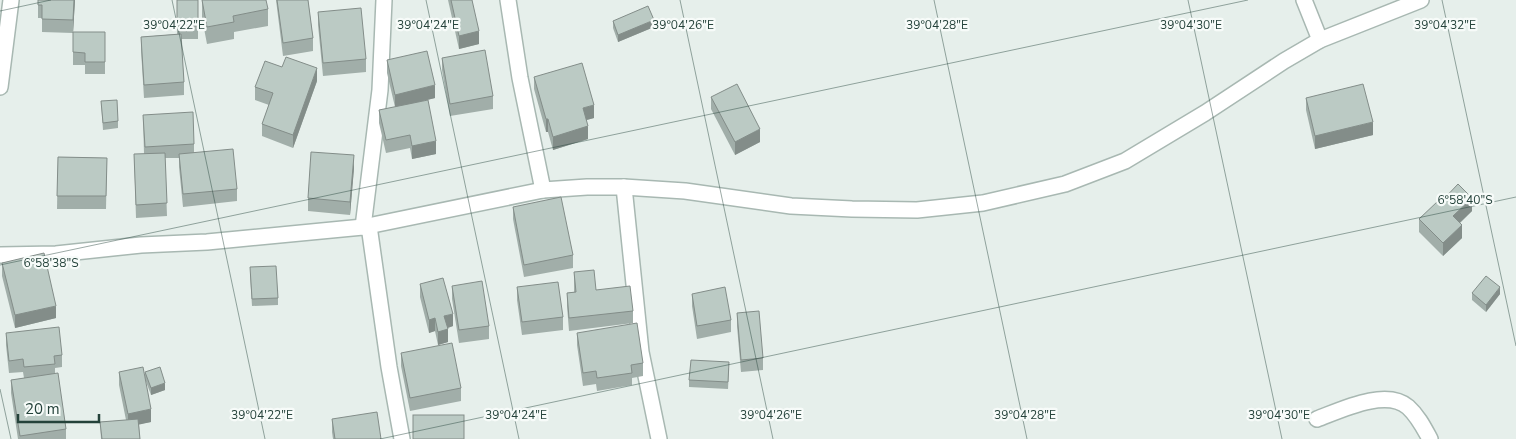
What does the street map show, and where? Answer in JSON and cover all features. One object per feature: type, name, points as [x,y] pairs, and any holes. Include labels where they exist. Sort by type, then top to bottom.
[{"type":"street","points":[[0,87],[11,0]]},
{"type":"street","points":[[384,0],[380,90],[366,226],[402,439]]},
{"type":"street","points":[[508,0],[520,78],[543,190]]},
{"type":"street","points":[[1304,0],[1320,40]]},
{"type":"street","points":[[0,255],[56,254],[140,245],[207,242],[366,226],[543,190],[624,187],[685,191],[791,206],[852,209],[917,210],[984,203],[1065,184],[1125,161],[1320,40],[1421,0]]},
{"type":"street","points":[[624,187],[641,352],[659,439]]},
{"type":"street","points":[[1317,419],[1374,400],[1392,399],[1407,407],[1423,424],[1430,439]]},
{"type":"building","points":[[38,0],[74,0],[73,20],[42,19],[42,5],[38,5]]},
{"type":"building","points":[[177,0],[198,0],[198,26],[177,26]]},
{"type":"building","points":[[202,0],[266,0],[268,9],[233,16],[234,22],[207,27]]},
{"type":"building","points":[[277,0],[308,0],[313,38],[283,43]]},
{"type":"building","points":[[451,0],[472,0],[479,31],[459,36]]},
{"type":"building","points":[[648,6],[654,20],[618,35],[613,21]]},
{"type":"building","points":[[361,8],[366,59],[323,63],[318,12]]},
{"type":"building","points":[[73,32],[105,32],[105,62],[85,62],[85,53],[73,52]]},
{"type":"building","points":[[181,34],[184,82],[144,85],[141,37]]},
{"type":"building","points":[[485,50],[493,96],[450,104],[442,58]]},
{"type":"building","points":[[427,51],[435,85],[395,95],[387,60]]},
{"type":"building","points":[[286,57],[317,68],[293,135],[262,124],[273,93],[255,87],[265,61],[282,67]]},
{"type":"building","points":[[582,63],[594,105],[583,108],[588,126],[553,137],[534,77]]},
{"type":"building","points":[[737,84],[760,129],[735,142],[711,97]]},
{"type":"building","points":[[1363,84],[1373,122],[1315,136],[1306,98]]},
{"type":"building","points":[[117,100],[118,121],[103,123],[101,101]]},
{"type":"building","points":[[428,100],[436,141],[412,146],[410,135],[386,140],[379,110]]},
{"type":"building","points":[[193,112],[194,144],[145,147],[143,115]]},
{"type":"building","points":[[233,149],[237,189],[183,194],[179,154]]},
{"type":"building","points":[[311,152],[354,155],[350,202],[308,198]]},
{"type":"building","points":[[165,153],[167,203],[136,205],[134,154]]},
{"type":"building","points":[[58,157],[107,158],[106,196],[57,196]]},
{"type":"building","points":[[1458,184],[1472,198],[1453,216],[1462,225],[1443,243],[1419,219],[1438,201],[1440,203]]},
{"type":"building","points":[[561,197],[573,255],[524,265],[513,207]]},
{"type":"building","points":[[44,253],[56,306],[15,315],[2,263]]},
{"type":"building","points":[[276,266],[278,298],[252,299],[250,267]]},
{"type":"building","points":[[594,270],[596,290],[630,286],[633,311],[569,318],[567,293],[576,292],[574,272]]},
{"type":"building","points":[[1486,276],[1500,287],[1486,305],[1472,293]]},
{"type":"building","points":[[443,278],[453,314],[444,316],[448,329],[438,332],[435,318],[429,320],[420,284]]},
{"type":"building","points":[[482,281],[489,326],[459,330],[452,286]]},
{"type":"building","points":[[558,282],[563,317],[522,322],[517,287]]},
{"type":"building","points":[[725,287],[731,320],[697,326],[692,294]]},
{"type":"building","points":[[759,311],[763,358],[741,360],[737,313]]},
{"type":"building","points":[[637,323],[643,363],[631,365],[632,373],[597,378],[596,371],[583,373],[577,333]]},
{"type":"building","points":[[59,327],[62,355],[54,356],[55,364],[24,367],[23,359],[9,361],[6,333]]},
{"type":"building","points":[[452,343],[461,388],[410,398],[401,353]]},
{"type":"building","points":[[691,360],[729,362],[728,382],[689,380]]},
{"type":"building","points":[[143,367],[151,409],[128,414],[119,372]]},
{"type":"building","points":[[160,367],[165,383],[151,388],[145,372]]},
{"type":"building","points":[[58,373],[66,429],[20,436],[11,380]]},
{"type":"building","points":[[377,412],[381,439],[335,439],[332,419]]},
{"type":"building","points":[[413,415],[464,415],[464,439],[413,439]]},
{"type":"building","points":[[138,419],[140,439],[102,439],[100,422]]}]
